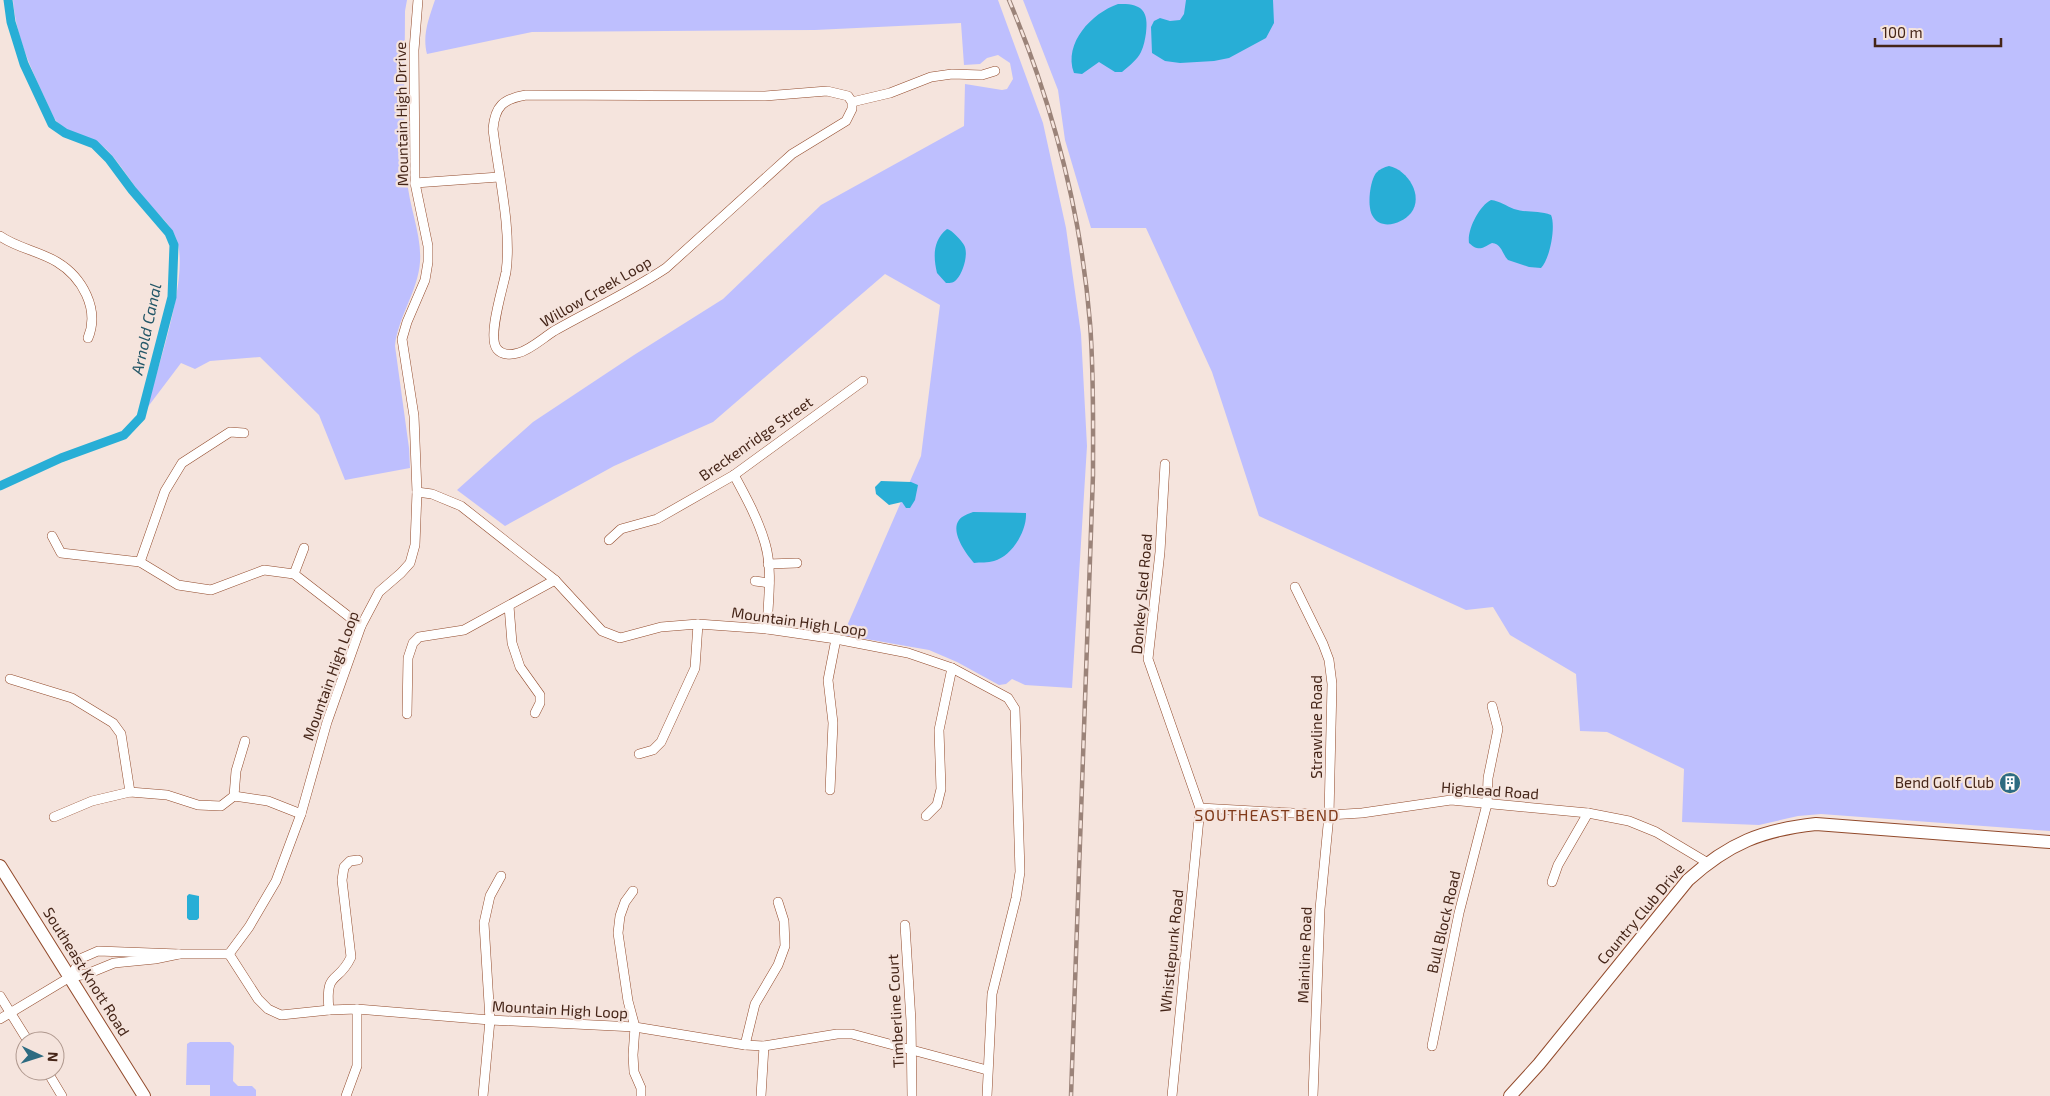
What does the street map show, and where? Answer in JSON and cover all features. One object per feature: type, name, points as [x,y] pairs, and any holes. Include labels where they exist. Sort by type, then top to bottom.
[{"type":"street","name":"Mountain High Drrive","points":[[416,492],[414,416],[402,339],[407,322],[425,280],[428,262],[428,246],[415,183],[414,50],[418,0]]},
{"type":"street","points":[[852,102],[890,93],[932,77],[952,74],[982,75],[995,71]]},
{"type":"street","name":"Willow Creek Loop","points":[[827,90],[848,96],[852,102],[852,109],[846,121],[792,154],[666,268],[643,283],[554,331],[520,353],[502,353],[497,349],[493,337],[506,271],[508,247],[493,129],[494,114],[499,106],[507,100],[518,96],[765,96],[827,90]]},
{"type":"street","points":[[415,183],[499,177]]},
{"type":"street","points":[[0,236],[58,263],[77,280],[89,299],[92,312],[92,326],[88,338]]},
{"type":"street","name":"Breckenridge Street","points":[[609,540],[621,530],[657,519],[734,475],[863,381]]},
{"type":"street","points":[[140,562],[165,491],[182,463],[230,432],[244,433]]},
{"type":"street","name":"Donkey Sled Road","points":[[1166,464],[1160,552],[1148,659],[1200,808]]},
{"type":"street","points":[[734,475],[757,518],[766,544],[769,583],[767,629]]},
{"type":"street","name":"Mountain High Loop","points":[[987,1070],[852,1034],[837,1034],[764,1046],[746,1045],[636,1027],[490,1020],[357,1009],[281,1015],[268,1009],[258,999],[229,954],[249,927],[276,882],[301,814],[327,722],[361,626],[379,592],[402,573],[410,563],[415,545],[416,492],[432,494],[461,506],[555,580],[602,631],[620,638],[661,627],[698,624],[767,629],[836,639],[908,653],[952,668],[1008,698],[1014,709],[1020,872],[1016,898],[992,994],[987,1096]]},
{"type":"street","points":[[52,536],[61,553],[140,562],[178,585],[211,590],[264,570],[294,574],[361,626]]},
{"type":"street","points":[[294,574],[304,548]]},
{"type":"street","points":[[768,564],[797,563]]},
{"type":"street","points":[[407,714],[408,658],[413,643],[419,638],[464,630],[555,580]]},
{"type":"street","points":[[756,581],[769,583]]},
{"type":"street","name":"Strawline Road","points":[[1295,587],[1329,660],[1333,712],[1329,815]]},
{"type":"street","points":[[509,606],[512,643],[520,667],[540,695],[540,703],[535,713]]},
{"type":"street","points":[[639,754],[653,750],[661,742],[695,668],[698,624]]},
{"type":"street","points":[[830,790],[833,723],[828,680],[836,639]]},
{"type":"street","points":[[926,816],[937,806],[941,789],[939,730],[952,668]]},
{"type":"street","points":[[10,679],[72,698],[113,723],[121,734],[130,792]]},
{"type":"street","name":"Bull Block Road","points":[[1432,1046],[1459,913],[1487,804],[1488,778],[1498,729],[1492,706]]},
{"type":"street","points":[[234,796],[236,770],[245,741]]},
{"type":"street","points":[[54,817],[92,800],[130,792],[167,795],[198,805],[221,806],[234,796],[268,801],[301,814]]},
{"type":"street","name":"Highlead Road","points":[[1200,808],[1329,815],[1362,813],[1451,800],[1588,812],[1629,821],[1656,832],[1708,863]]},
{"type":"street","name":"Whistlepunk Road","points":[[1172,1096],[1200,808]]},
{"type":"street","points":[[1552,882],[1558,865],[1588,812]]},
{"type":"street","name":"Mainline Road","points":[[1313,1096],[1320,909],[1329,815]]},
{"type":"street","name":"Country Club Drive","points":[[1510,1096],[1539,1064],[1688,880],[1708,863],[1754,836],[1784,828],[1816,824],[2050,842]]},
{"type":"street","points":[[329,1010],[327,991],[330,980],[347,966],[351,957],[342,880],[344,867],[350,861],[358,860]]},
{"type":"street","name":"Southeast Knott Road","points":[[0,866],[144,1096]]},
{"type":"street","points":[[483,1096],[490,1020],[484,923],[490,896],[501,876]]},
{"type":"street","points":[[633,891],[625,902],[620,916],[618,933],[628,1001],[636,1027],[633,1055],[634,1072],[641,1088],[641,1096]]},
{"type":"street","points":[[746,1045],[755,1004],[778,965],[785,946],[784,921],[778,902]]},
{"type":"street","name":"Timberline Court","points":[[905,926],[912,1049],[912,1096]]},
{"type":"street","points":[[0,1019],[70,976],[82,958],[98,951],[229,954]]},
{"type":"street","points":[[70,976],[87,974],[112,964],[179,954]]},
{"type":"street","points":[[0,996],[22,1031]]},
{"type":"street","points":[[346,1096],[357,1066],[357,1009]]},
{"type":"street","points":[[761,1096],[764,1046]]},
{"type":"street","points":[[53,1081],[62,1096]]},
{"type":"shaded area","points":[[13,0],[407,0],[405,11],[404,74],[405,158],[408,189],[419,242],[420,262],[416,283],[400,325],[395,346],[410,468],[345,480],[319,415],[260,357],[210,361],[195,369],[181,363],[147,408],[165,346],[176,297],[179,254],[176,238],[166,221],[143,197],[121,166],[106,149],[100,144],[65,128],[54,118],[23,46],[18,31]]},
{"type":"shaded area","points":[[435,0],[998,0],[1043,123],[1066,228],[1081,334],[1087,446],[1072,688],[1025,685],[1012,679],[1006,684],[999,685],[957,662],[929,650],[843,635],[921,456],[940,305],[885,274],[713,422],[614,466],[505,526],[457,490],[533,422],[723,299],[821,205],[964,126],[965,84],[1002,90],[1007,89],[1013,79],[1010,63],[998,55],[987,58],[980,64],[964,65],[961,23],[815,30],[532,32],[427,54],[426,33]]},
{"type":"shaded area","points":[[1023,0],[2050,0],[2050,831],[1821,814],[1798,816],[1759,825],[1682,822],[1684,769],[1607,732],[1580,731],[1576,674],[1510,635],[1493,607],[1466,610],[1259,516],[1212,372],[1146,228],[1091,228],[1065,140],[1058,90]]},
{"type":"shaded area","points":[[1186,0],[1273,0],[1274,23],[1266,38],[1229,58],[1180,63],[1165,61],[1152,53],[1151,27],[1154,21],[1160,18],[1170,21],[1180,20],[1184,14]]},
{"type":"shaded area","points":[[1118,4],[1138,7],[1145,13],[1146,33],[1139,55],[1122,72],[1115,72],[1099,62],[1082,74],[1074,73],[1072,62],[1076,40],[1099,14]]},
{"type":"shaded area","points":[[1389,166],[1396,168],[1408,178],[1415,192],[1416,199],[1415,206],[1407,217],[1397,223],[1385,224],[1380,223],[1372,215],[1369,199],[1372,182],[1376,173],[1382,168]]},
{"type":"shaded area","points":[[1491,200],[1514,209],[1551,215],[1553,227],[1551,242],[1547,257],[1541,268],[1529,267],[1508,260],[1498,245],[1492,243],[1483,248],[1478,248],[1469,243],[1472,225],[1478,213]]},
{"type":"shaded area","points":[[947,229],[954,233],[961,241],[966,253],[965,263],[959,276],[951,283],[946,283],[937,273],[935,261],[937,243],[942,233]]},
{"type":"shaded area","points":[[881,481],[911,482],[918,485],[915,500],[910,508],[906,508],[902,502],[889,505],[876,494],[875,487]]},
{"type":"shaded area","points":[[973,512],[1026,513],[1026,520],[1021,535],[1007,554],[992,562],[974,563],[963,549],[956,531],[959,520]]},
{"type":"shaded area","points":[[189,894],[199,896],[199,918],[197,920],[189,920],[187,918],[187,896]]},
{"type":"shaded area","points":[[190,1042],[230,1042],[234,1046],[233,1081],[238,1086],[252,1086],[256,1090],[256,1096],[210,1096],[210,1085],[186,1085],[187,1044]]},
{"type":"waterway","name":"Arnold Canal","points":[[0,486],[61,458],[124,435],[141,417],[172,297],[174,245],[169,233],[132,190],[109,159],[94,144],[65,133],[52,124],[24,64],[11,22],[8,0]]},
{"type":"railway","points":[[1009,0],[1039,78],[1062,158],[1080,240],[1090,323],[1093,475],[1071,1096]]},
{"type":"place","name":"Bend Golf Club","points":[[2010,783]]},
{"type":"district","name":"SOUTHEAST BEND","points":[[1267,815]]}]
